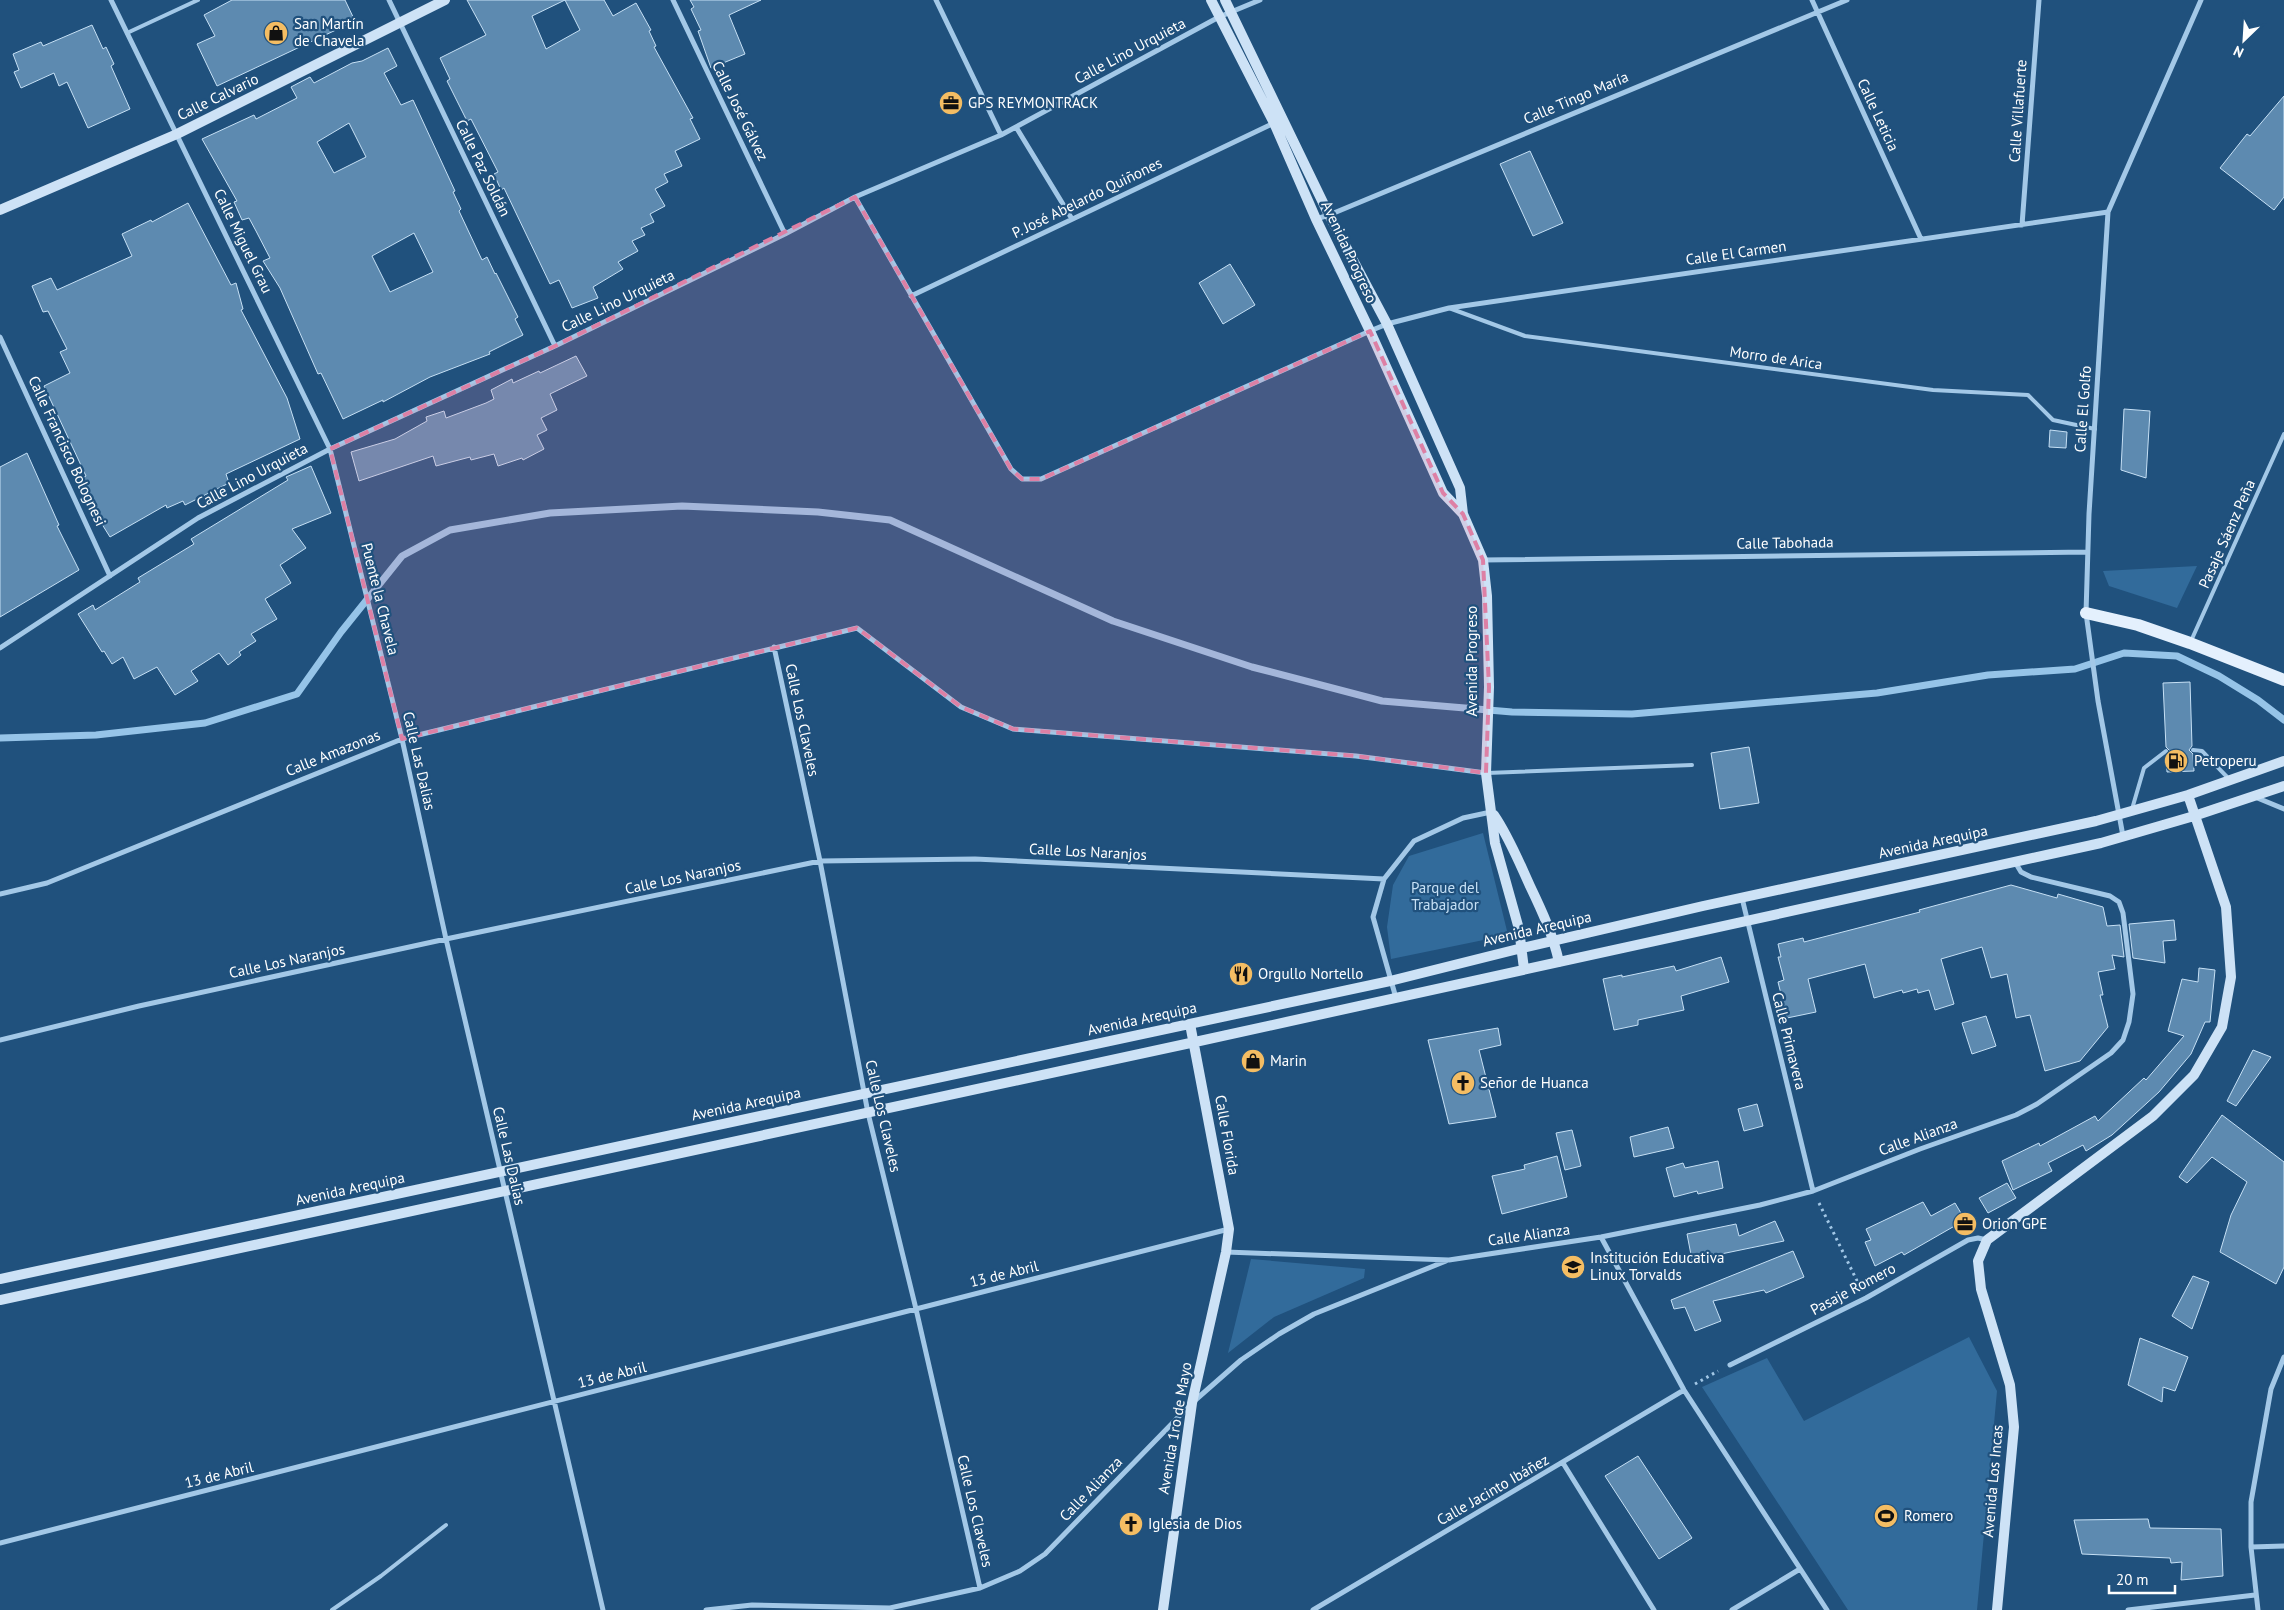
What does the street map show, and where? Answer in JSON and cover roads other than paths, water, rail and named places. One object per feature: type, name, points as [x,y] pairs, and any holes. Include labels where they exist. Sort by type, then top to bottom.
[{"type":"main road","name":"Calle Calvario","points":[[0,210],[177,134],[445,0]]},
{"type":"main road","name":"Avenida Progreso","points":[[1211,0],[1274,123],[1316,219],[1370,331],[1443,493],[1462,514],[1483,560],[1487,596],[1489,687],[1486,768],[1495,843],[1519,929],[1524,969]]},
{"type":"main road","name":"Avenida Progreso","points":[[1226,0],[1329,215],[1387,324],[1460,488],[1462,514]]},
{"type":"main road","points":[[2086,613],[2138,625],[2284,680]]},
{"type":"main road","name":"Avenida Arequipa","points":[[0,1279],[1390,981],[1554,940],[2132,812],[2188,795],[2284,761]]},
{"type":"main road","points":[[0,1300],[1195,1042],[2014,862],[2123,837],[2284,786]]},
{"type":"main road","points":[[1987,1240],[2153,1116],[2194,1075],[2222,1028],[2231,977],[2226,908],[2188,795]]},
{"type":"main road","name":"Avenida Progreso","points":[[1492,812],[1507,834],[1554,940],[1559,962]]},
{"type":"main road","name":"Calle Florida","points":[[1190,1024],[1195,1042],[1229,1229],[1226,1252]]},
{"type":"main road","name":"Avenida Los Incas","points":[[1987,1240],[1978,1261],[1981,1289],[2010,1385],[2014,1427],[1997,1610]]},
{"type":"main road","name":"Avenida 1ro de Mayo","points":[[1162,1610],[1192,1403],[1226,1252]]},
{"type":"street","name":"Calle Miguel Grau","points":[[111,0],[330,449],[343,497]]},
{"type":"street","name":"Calle Paz Soldán","points":[[389,0],[555,346]]},
{"type":"street","name":"Calle José Gálvez","points":[[673,0],[785,234]]},
{"type":"street","points":[[936,0],[1001,135]]},
{"type":"street","name":"Calle Lino Urquieta","points":[[0,648],[198,518],[330,449],[555,346],[785,234],[855,196],[1001,135],[1219,17],[1260,0]]},
{"type":"street","name":"Calle Leticia","points":[[1812,0],[1921,240]]},
{"type":"street","name":"Calle Tingo María","points":[[1316,219],[1847,0]]},
{"type":"street","name":"Calle Villafuerte","points":[[2022,225],[2039,0]]},
{"type":"street","name":"Calle El Golfo","points":[[2123,837],[2098,701],[2086,613],[2087,552],[2108,212],[2201,0]]},
{"type":"street","name":"P. José Abelardo Quiñones","points":[[911,296],[1274,123]]},
{"type":"street","points":[[1016,127],[1072,219]]},
{"type":"street","points":[[855,196],[911,296]]},
{"type":"street","name":"Calle El Carmen","points":[[911,296],[1011,468],[1022,479],[1041,479],[1370,331],[1387,324],[1449,308],[2108,212]]},
{"type":"street","name":"Calle Francisco Bolognesi","points":[[0,338],[110,576]]},
{"type":"street","name":"Puente la Chavela","points":[[343,497],[393,707]]},
{"type":"street","name":"Calle Tabohada","points":[[1483,560],[2087,552]]},
{"type":"street","name":"Calle Amazonas","points":[[0,894],[47,883],[402,739],[857,628],[961,708],[1013,729],[1486,768]]},
{"type":"street","name":"Calle Los Claveles","points":[[774,647],[820,861],[868,1113],[916,1309],[980,1588]]},
{"type":"street","name":"Calle Las Dalias","points":[[393,707],[402,739],[504,1192],[603,1610]]},
{"type":"street","points":[[2252,796],[2284,809]]},
{"type":"street","points":[[1396,998],[1373,917],[1384,879],[1414,841],[1463,818],[1492,812]]},
{"type":"street","name":"Calle Los Naranjos","points":[[0,1040],[140,1006],[446,939],[820,861],[975,859],[1384,879]]},
{"type":"street","name":"Calle Alianza","points":[[1226,1252],[1449,1260],[1601,1237],[1760,1205],[1813,1191],[1920,1149],[2016,1115],[2037,1104],[2111,1053],[2123,1040],[2129,1022],[2133,994],[2120,902],[2110,896],[2031,877],[2021,872],[2014,862]]},
{"type":"street","name":"Calle Primavera","points":[[1742,898],[1813,1191]]},
{"type":"street","name":"13 de Abril","points":[[0,1543],[1229,1229]]},
{"type":"street","points":[[1601,1237],[1684,1390],[1827,1610]]},
{"type":"street","name":"Pasaje Romero","points":[[1730,1365],[1866,1298],[1968,1240],[1978,1238],[1987,1240]]},
{"type":"street","name":"Calle Alianza","points":[[706,1610],[752,1605],[890,1608],[980,1588],[1020,1571],[1045,1554],[1192,1403],[1241,1360],[1314,1314],[1449,1260]]},
{"type":"street","points":[[2258,1610],[2251,1547],[2251,1502],[2271,1389],[2284,1357]]},
{"type":"street","name":"Calle Jacinto Ibáñez","points":[[1313,1610],[1684,1390]]},
{"type":"street","points":[[1563,1463],[1654,1610]]},
{"type":"street","points":[[2251,1547],[2284,1546]]},
{"type":"street","points":[[1732,1610],[1800,1569]]},
{"type":"street","points":[[2128,1610],[2255,1595]]},
{"type":"lane","points":[[127,34],[198,0]]},
{"type":"lane","name":"Morro de Arica","points":[[1449,308],[1525,336],[1933,390],[2028,395],[2053,420],[2094,429]]},
{"type":"lane","name":"Pasaje Sáenz Peña","points":[[2190,643],[2284,434]]},
{"type":"lane","points":[[2193,750],[2202,751],[2231,780]]},
{"type":"lane","points":[[2132,812],[2144,768],[2166,751]]},
{"type":"lane","points":[[1486,768],[1692,765]]},
{"type":"lane","points":[[332,1610],[381,1576],[446,1525]]},
{"type":"waterway","points":[[0,738],[96,735],[205,723],[297,694],[341,632],[402,556],[450,530],[550,513],[682,506],[818,512],[890,520],[1113,621],[1252,667],[1382,701],[1512,712],[1632,714],[1877,693],[1988,675],[2075,669],[2124,653],[2177,656],[2219,676],[2258,700],[2284,720]]},
{"type":"place","name":"San Martín de Chavela","points":[[276,33]]},
{"type":"place","name":"GPS REYMONTRACK","points":[[951,103]]},
{"type":"place","name":"Petroperu","points":[[2176,761]]},
{"type":"place","name":"Orgullo Nortello","points":[[1241,974]]},
{"type":"place","name":"Marin","points":[[1253,1061]]},
{"type":"place","name":"Señor de Huanca","points":[[1463,1083]]},
{"type":"place","name":"Orion GPE","points":[[1965,1224]]},
{"type":"place","name":"Institución Educativa Linux Torvalds","points":[[1573,1267]]},
{"type":"place","name":"Romero","points":[[1886,1516]]},
{"type":"place","name":"Iglesia de Dios","points":[[1131,1524]]},
{"type":"park label","name":"Parque del Trabajador","points":[[1445,896]]}]
